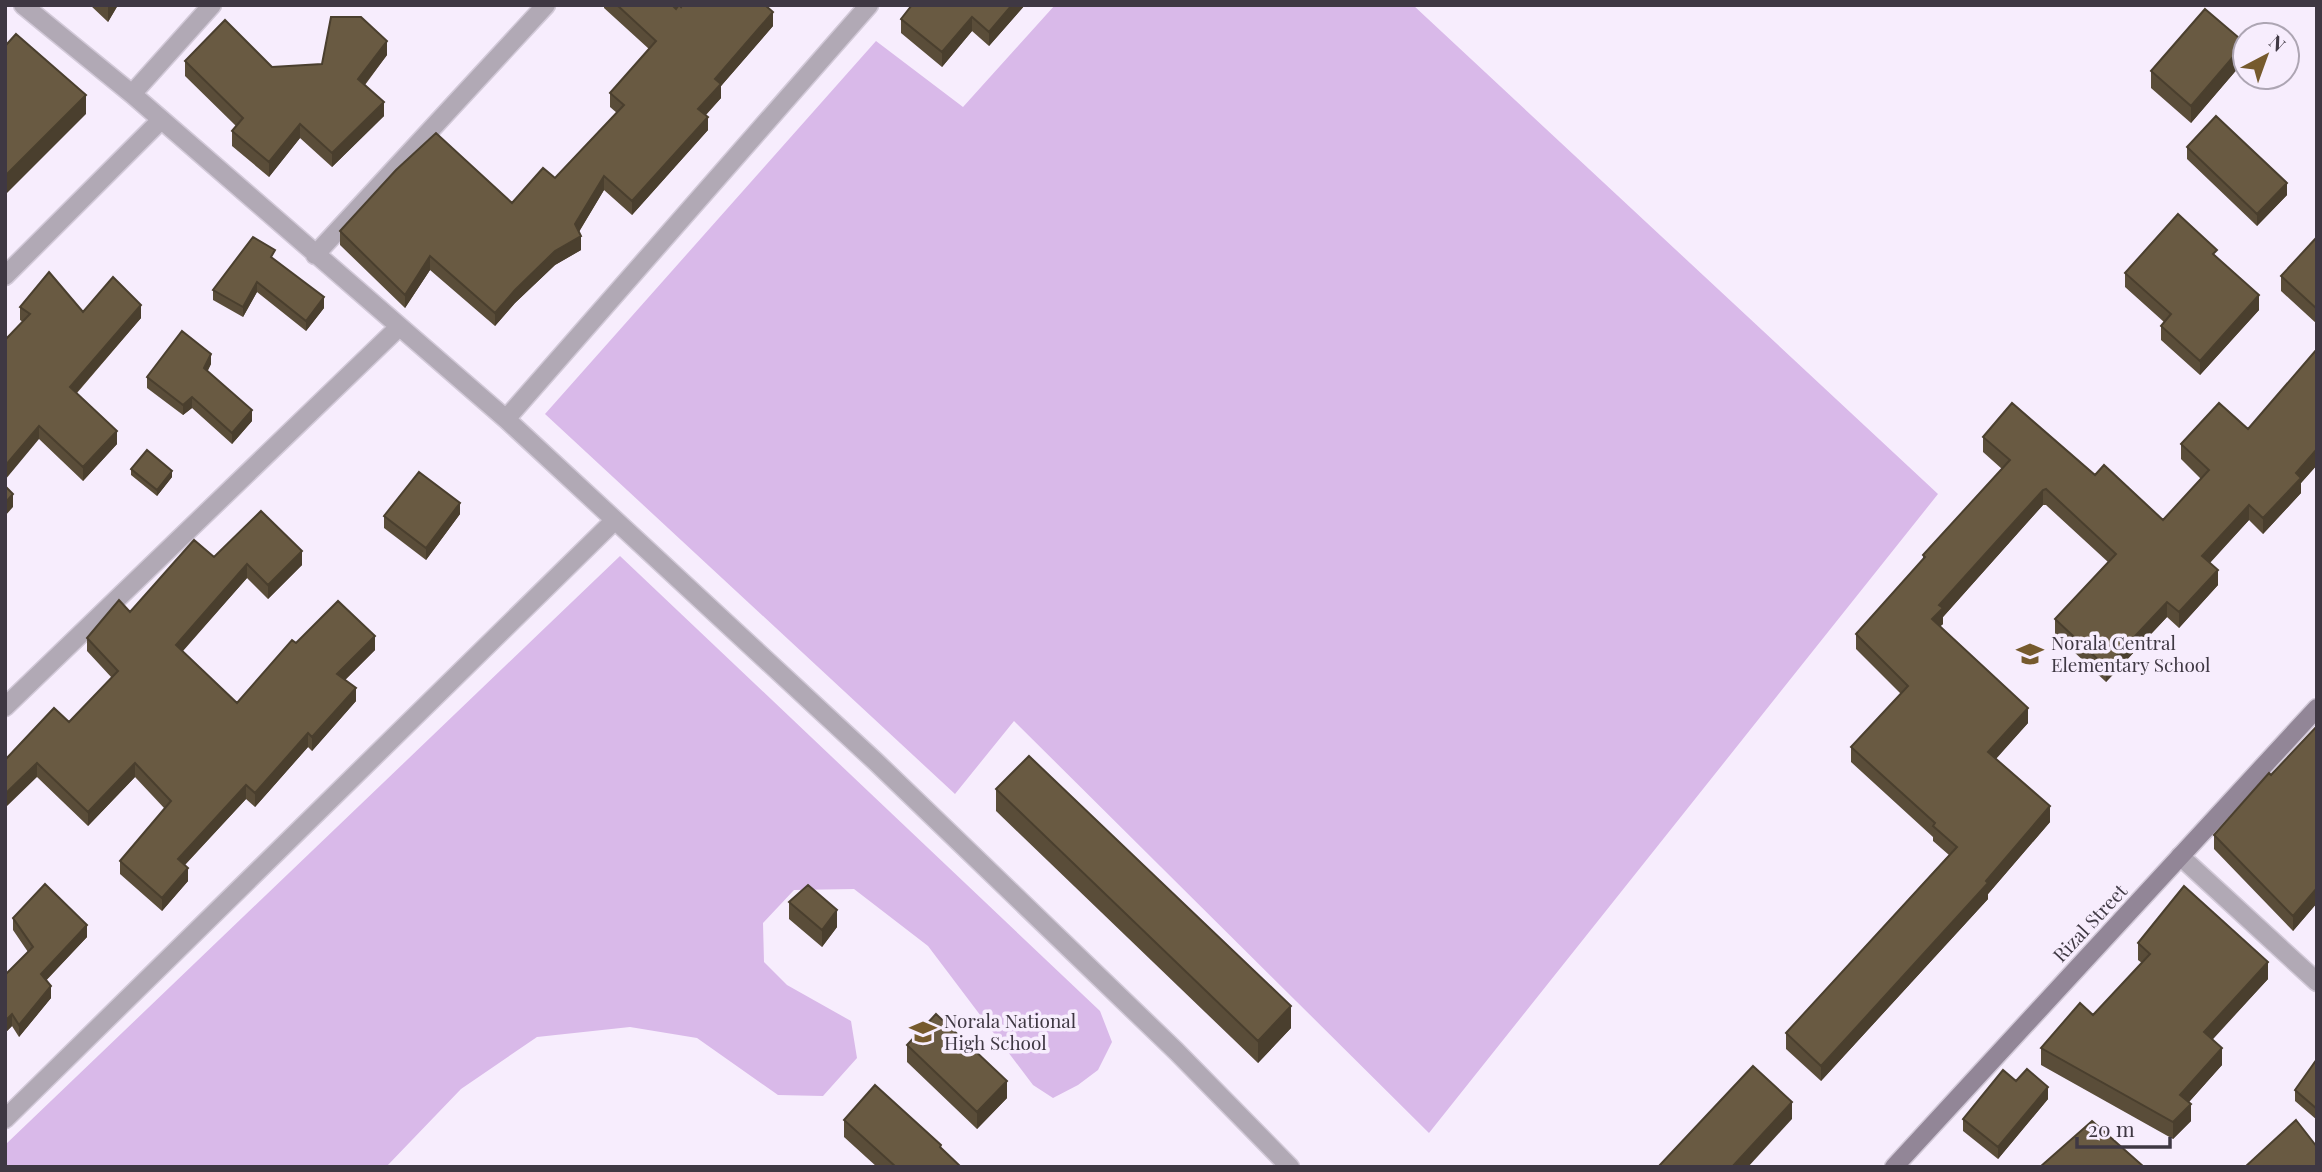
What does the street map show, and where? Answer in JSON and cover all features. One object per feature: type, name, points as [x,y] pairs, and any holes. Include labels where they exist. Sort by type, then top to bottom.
[{"type":"main road","name":"Rizal Street","points":[[1894,1167],[2317,708]]},
{"type":"street","points":[[23,5],[131,94],[506,419],[875,761],[1176,1051],[1290,1167]]},
{"type":"street","points":[[131,94],[212,5]]},
{"type":"street","points":[[315,255],[547,5]]},
{"type":"street","points":[[506,419],[869,5]]},
{"type":"street","points":[[5,276],[160,121]]},
{"type":"street","points":[[5,707],[399,327]]},
{"type":"street","points":[[5,1119],[615,520]]},
{"type":"street","points":[[2180,856],[2317,982]]},
{"type":"shaded area","points":[[1055,5],[1413,5],[1938,494],[1429,1133],[1014,721],[955,794],[545,414],[876,41],[963,107]]},
{"type":"shaded area","points":[[620,556],[1100,1011],[1112,1042],[1098,1070],[1078,1085],[1053,1098],[1033,1085],[928,946],[854,889],[794,890],[763,923],[764,962],[787,985],[851,1021],[857,1058],[823,1096],[778,1095],[697,1038],[630,1027],[537,1037],[461,1089],[386,1167],[5,1167],[5,1145]]},
{"type":"building","points":[[617,5],[672,5],[676,9],[679,5],[765,5],[773,12],[715,79],[721,84],[698,109],[708,117],[632,201],[604,176],[575,224],[581,236],[555,251],[495,313],[430,256],[405,295],[340,231],[396,170],[436,133],[512,203],[543,168],[555,178],[624,105],[610,93],[656,41]]},
{"type":"building","points":[[912,5],[1012,5],[989,32],[972,17],[942,52],[901,19]]},
{"type":"building","points":[[2205,9],[2231,31],[2231,59],[2191,106],[2151,71]]},
{"type":"building","points":[[331,17],[361,17],[387,41],[358,79],[384,102],[332,153],[300,124],[269,162],[232,131],[243,118],[185,61],[225,20],[272,67],[322,64]]},
{"type":"building","points":[[16,34],[86,95],[5,176],[5,42],[7,44]]},
{"type":"building","points":[[2216,116],[2287,183],[2257,214],[2187,147]]},
{"type":"building","points":[[2178,214],[2217,250],[2213,254],[2259,295],[2200,361],[2161,326],[2171,314],[2125,273]]},
{"type":"building","points":[[253,237],[275,250],[271,257],[324,297],[306,321],[257,282],[243,307],[213,290]]},
{"type":"building","points":[[2317,239],[2317,309],[2281,276]]},
{"type":"building","points":[[49,272],[83,312],[113,277],[141,305],[70,387],[117,431],[83,467],[39,426],[5,466],[5,340],[30,314],[20,307]]},
{"type":"building","points":[[182,331],[211,354],[204,368],[252,410],[232,433],[192,397],[183,405],[147,377]]},
{"type":"building","points":[[2317,349],[2317,449],[2296,473],[2301,478],[2263,518],[2249,505],[2202,556],[2218,570],[2179,612],[2167,602],[2106,667],[2055,619],[2116,554],[2046,489],[1939,605],[1943,608],[1932,619],[2028,708],[1988,752],[2050,806],[1986,881],[1988,883],[1821,1066],[1786,1033],[1957,847],[1933,826],[1935,823],[1851,747],[1908,686],[1856,634],[1925,557],[1923,555],[2010,460],[1983,437],[2012,403],[2095,475],[2104,465],[2163,520],[2209,470],[2181,444],[2219,403],[2248,429]]},
{"type":"building","points":[[147,450],[172,471],[157,490],[131,469]]},
{"type":"building","points":[[419,472],[460,503],[426,548],[384,516]]},
{"type":"building","points":[[5,486],[13,494],[5,503]]},
{"type":"building","points":[[261,511],[302,551],[268,585],[247,564],[176,645],[237,703],[292,640],[296,643],[338,601],[375,636],[337,674],[356,688],[312,737],[308,733],[255,793],[246,785],[178,859],[188,868],[162,898],[120,861],[171,801],[135,763],[88,812],[37,763],[5,794],[5,760],[54,708],[69,722],[118,671],[87,638],[119,600],[130,612],[194,540],[214,557]]},
{"type":"building","points":[[2317,726],[2317,888],[2293,916],[2214,835],[2269,773],[2271,775]]},
{"type":"building","points":[[1029,756],[1291,1006],[1258,1041],[996,789]]},
{"type":"building","points":[[45,884],[87,925],[41,974],[51,986],[19,1025],[12,1014],[5,1021],[5,975],[33,947],[13,918]]},
{"type":"building","points":[[808,885],[837,910],[822,930],[789,902]]},
{"type":"building","points":[[2184,886],[2268,962],[2204,1032],[2222,1048],[2180,1095],[2191,1104],[2173,1122],[2041,1048],[2080,1003],[2093,1015],[2150,954],[2138,943]]},
{"type":"building","points":[[936,1014],[1007,1081],[977,1112],[907,1045]]},
{"type":"building","points":[[2317,1059],[2317,1109],[2295,1090]]},
{"type":"building","points":[[1753,1066],[1792,1102],[1732,1167],[1658,1167]]},
{"type":"building","points":[[2027,1069],[2048,1087],[1998,1147],[1963,1119],[2003,1070],[2016,1081]]},
{"type":"building","points":[[875,1085],[941,1145],[961,1167],[896,1167],[844,1120]]},
{"type":"building","points":[[2296,1120],[2317,1147],[2317,1167],[2245,1167]]},
{"type":"building","points":[[2092,1121],[2144,1167],[2040,1167]]},
{"type":"place","name":"Norala Central Elementary School","points":[[2030,654]]},
{"type":"place","name":"Norala National High School","points":[[923,1032]]}]
